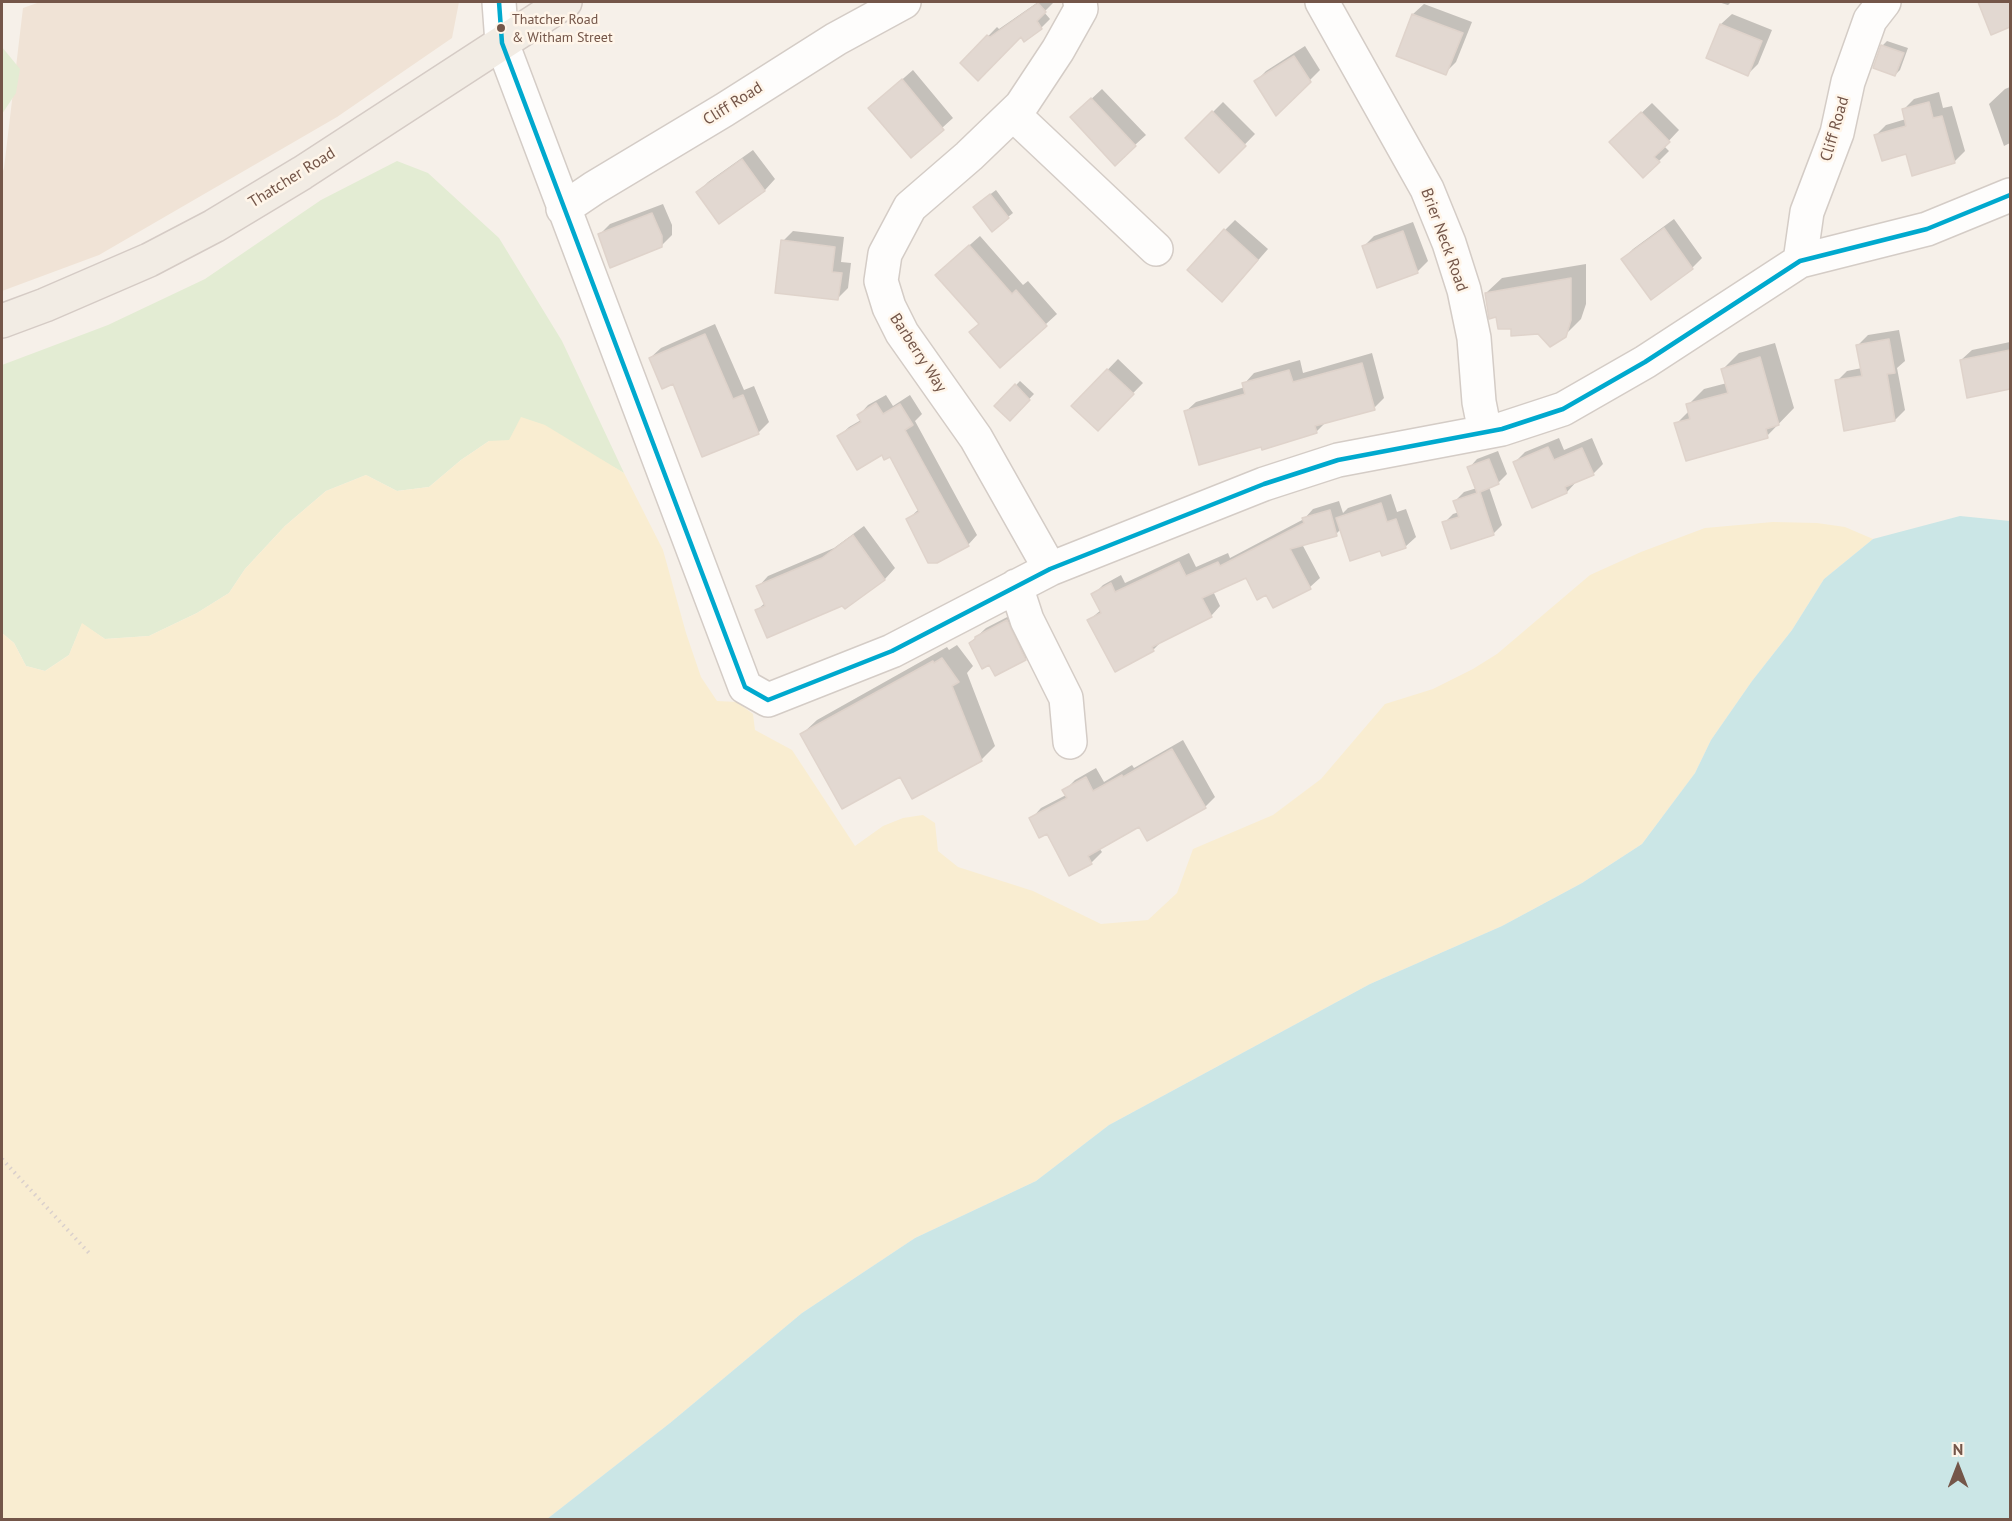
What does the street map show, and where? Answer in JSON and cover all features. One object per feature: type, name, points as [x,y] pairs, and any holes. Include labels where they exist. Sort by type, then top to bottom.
[{"type":"main road","name":"Thatcher Road","points":[[2,321],[149,260],[214,226],[302,173],[565,2]]},
{"type":"street","points":[[499,2],[502,43],[746,687],[768,700],[892,651],[1050,569],[1264,484],[1338,460],[1502,429],[1563,409],[1645,362],[1800,261],[1927,229],[2010,195]]},
{"type":"street","name":"Cliff Road","points":[[564,209],[594,188],[836,39],[904,2]]},
{"type":"street","name":"Barberry Way","points":[[1050,569],[976,438],[902,333],[889,307],[881,281],[885,254],[910,207],[969,156],[1021,106],[1058,50],[1081,9],[1080,2]]},
{"type":"street","name":"Brier Neck Road","points":[[1322,2],[1427,189],[1449,243],[1464,290],[1473,338],[1479,402],[1485,432]]},
{"type":"street","name":"Cliff Road","points":[[1800,261],[1807,212],[1837,133],[1848,82],[1870,20],[1884,2]]},
{"type":"street","points":[[1013,114],[1156,249]]},
{"type":"street","points":[[1016,586],[1027,620],[1066,698],[1070,742]]},
{"type":"path","points":[[2,1159],[89,1253]]},
{"type":"shaded area","points":[[40,2],[459,2],[452,38],[337,117],[99,255],[2,291],[2,174],[23,8]]},
{"type":"green space","points":[[2,47],[20,69],[16,93],[2,114]]},
{"type":"green space","points":[[397,161],[428,173],[499,238],[562,341],[624,473],[588,453],[509,441],[489,441],[461,460],[429,487],[397,491],[366,475],[326,491],[285,526],[245,569],[229,593],[197,613],[149,636],[105,639],[82,624],[69,655],[45,671],[26,666],[14,643],[2,633],[2,365],[108,325],[205,279],[321,200]]},
{"type":"sand","points":[[521,417],[545,425],[624,473],[663,550],[701,677],[717,701],[737,702],[753,714],[755,730],[792,750],[855,846],[883,826],[903,818],[923,815],[935,823],[938,851],[958,867],[1033,891],[1101,924],[1148,920],[1177,893],[1193,849],[1273,815],[1321,779],[1385,704],[1433,689],[1497,654],[1590,575],[1641,552],[1705,528],[1773,522],[1817,523],[1845,527],[1873,539],[1824,579],[1792,630],[1752,681],[1711,740],[1695,773],[1642,844],[1582,883],[1502,926],[1370,984],[1109,1125],[1036,1181],[915,1238],[802,1313],[670,1423],[547,1519],[2,1519],[2,633],[14,643],[26,666],[45,671],[69,655],[82,623],[105,639],[149,636],[197,613],[229,593],[245,569],[285,526],[326,491],[366,475],[397,491],[429,487],[461,460],[489,441],[509,440]]},
{"type":"water","points":[[1960,516],[2010,521],[2010,1519],[547,1519],[670,1423],[802,1313],[915,1238],[1036,1181],[1109,1125],[1370,984],[1502,926],[1582,883],[1642,844],[1695,773],[1711,740],[1752,681],[1792,630],[1824,579],[1873,539]]},
{"type":"building","points":[[1978,2],[2010,2],[2010,27],[1991,35]]},
{"type":"building","points":[[1038,3],[1046,12],[1037,21],[1042,29],[1024,42],[1021,37],[978,81],[960,63],[987,35],[990,37]]},
{"type":"building","points":[[1412,14],[1463,33],[1446,75],[1396,56]]},
{"type":"building","points":[[1720,24],[1762,41],[1748,76],[1706,58]]},
{"type":"building","points":[[1881,45],[1904,53],[1895,76],[1873,68]]},
{"type":"building","points":[[1294,56],[1311,82],[1276,116],[1254,81]]},
{"type":"building","points":[[902,79],[944,130],[911,158],[868,108]]},
{"type":"building","points":[[1091,98],[1136,146],[1115,166],[1070,117]]},
{"type":"building","points":[[1929,102],[1933,118],[1942,116],[1955,163],[1912,176],[1906,154],[1882,161],[1874,135],[1906,126],[1902,109]]},
{"type":"building","points":[[1212,111],[1246,146],[1219,173],[1185,138]]},
{"type":"building","points":[[1641,112],[1670,142],[1654,157],[1660,162],[1643,178],[1609,142]]},
{"type":"building","points":[[742,159],[765,191],[719,224],[696,192]]},
{"type":"building","points":[[990,194],[1009,218],[992,232],[973,207]]},
{"type":"building","points":[[652,213],[662,236],[662,247],[610,268],[598,234]]},
{"type":"building","points":[[1664,228],[1693,269],[1651,300],[1621,259]]},
{"type":"building","points":[[1224,229],[1258,260],[1222,302],[1187,270]]},
{"type":"building","points":[[1403,231],[1418,273],[1377,288],[1362,246]]},
{"type":"building","points":[[781,240],[835,247],[832,272],[842,273],[838,300],[775,293]]},
{"type":"building","points":[[969,245],[1012,294],[1016,290],[1047,326],[1000,368],[969,332],[979,324],[935,275]]},
{"type":"building","points":[[1571,278],[1571,320],[1566,337],[1550,347],[1538,334],[1511,336],[1511,329],[1498,329],[1496,317],[1489,319],[1485,293]]},
{"type":"building","points":[[705,334],[733,399],[743,395],[759,434],[702,457],[673,384],[662,389],[649,358]]},
{"type":"building","points":[[1889,339],[1895,373],[1887,374],[1895,421],[1844,431],[1835,380],[1862,376],[1856,345]]},
{"type":"building","points":[[2010,350],[2010,389],[1967,398],[1960,360]]},
{"type":"building","points":[[1760,357],[1779,425],[1766,429],[1768,438],[1686,461],[1674,423],[1690,419],[1686,404],[1728,393],[1721,369]]},
{"type":"building","points":[[1362,363],[1375,410],[1315,426],[1317,433],[1262,450],[1261,447],[1199,465],[1184,411],[1245,394],[1242,383],[1289,370],[1293,382]]},
{"type":"building","points":[[1107,369],[1134,394],[1098,431],[1071,406]]},
{"type":"building","points":[[1015,384],[1030,400],[1010,421],[994,406]]},
{"type":"building","points":[[876,403],[883,414],[900,404],[913,425],[905,430],[969,546],[937,563],[928,563],[906,519],[919,512],[890,457],[884,460],[882,455],[857,470],[837,436],[861,422],[857,415]]},
{"type":"building","points":[[1548,447],[1554,460],[1582,448],[1594,475],[1565,487],[1567,493],[1532,508],[1513,462]]},
{"type":"building","points":[[1489,459],[1499,484],[1480,492],[1494,535],[1451,549],[1442,522],[1459,517],[1453,501],[1477,493],[1467,467]]},
{"type":"building","points":[[1381,503],[1387,522],[1396,519],[1406,548],[1382,556],[1380,551],[1350,561],[1336,518]]},
{"type":"building","points":[[1330,510],[1337,536],[1290,549],[1311,589],[1273,608],[1266,595],[1257,600],[1246,578],[1202,598],[1212,617],[1152,647],[1154,651],[1115,672],[1087,620],[1101,613],[1091,594],[1111,583],[1115,592],[1179,562],[1186,576],[1218,562],[1220,566],[1304,523],[1302,518]]},
{"type":"building","points":[[853,535],[885,580],[845,609],[842,606],[767,638],[755,610],[765,606],[756,586],[822,558]]},
{"type":"building","points":[[1007,620],[1026,660],[995,676],[989,665],[982,669],[969,643],[975,637]]},
{"type":"building","points":[[942,658],[959,682],[952,686],[982,761],[912,799],[900,777],[842,809],[800,734]]},
{"type":"building","points":[[1172,749],[1206,808],[1147,841],[1139,827],[1088,856],[1092,864],[1069,876],[1047,834],[1039,838],[1029,818],[1067,798],[1062,790],[1086,777],[1093,791]]},
{"type":"transit line","points":[[499,2],[502,43],[745,687],[768,700],[892,651],[1050,569],[1264,484],[1338,460],[1502,429],[1563,409],[1645,362],[1800,261],[1927,229],[2010,195]]},
{"type":"place","name":"Thatcher Road & Witham Street","points":[[501,28]]}]
